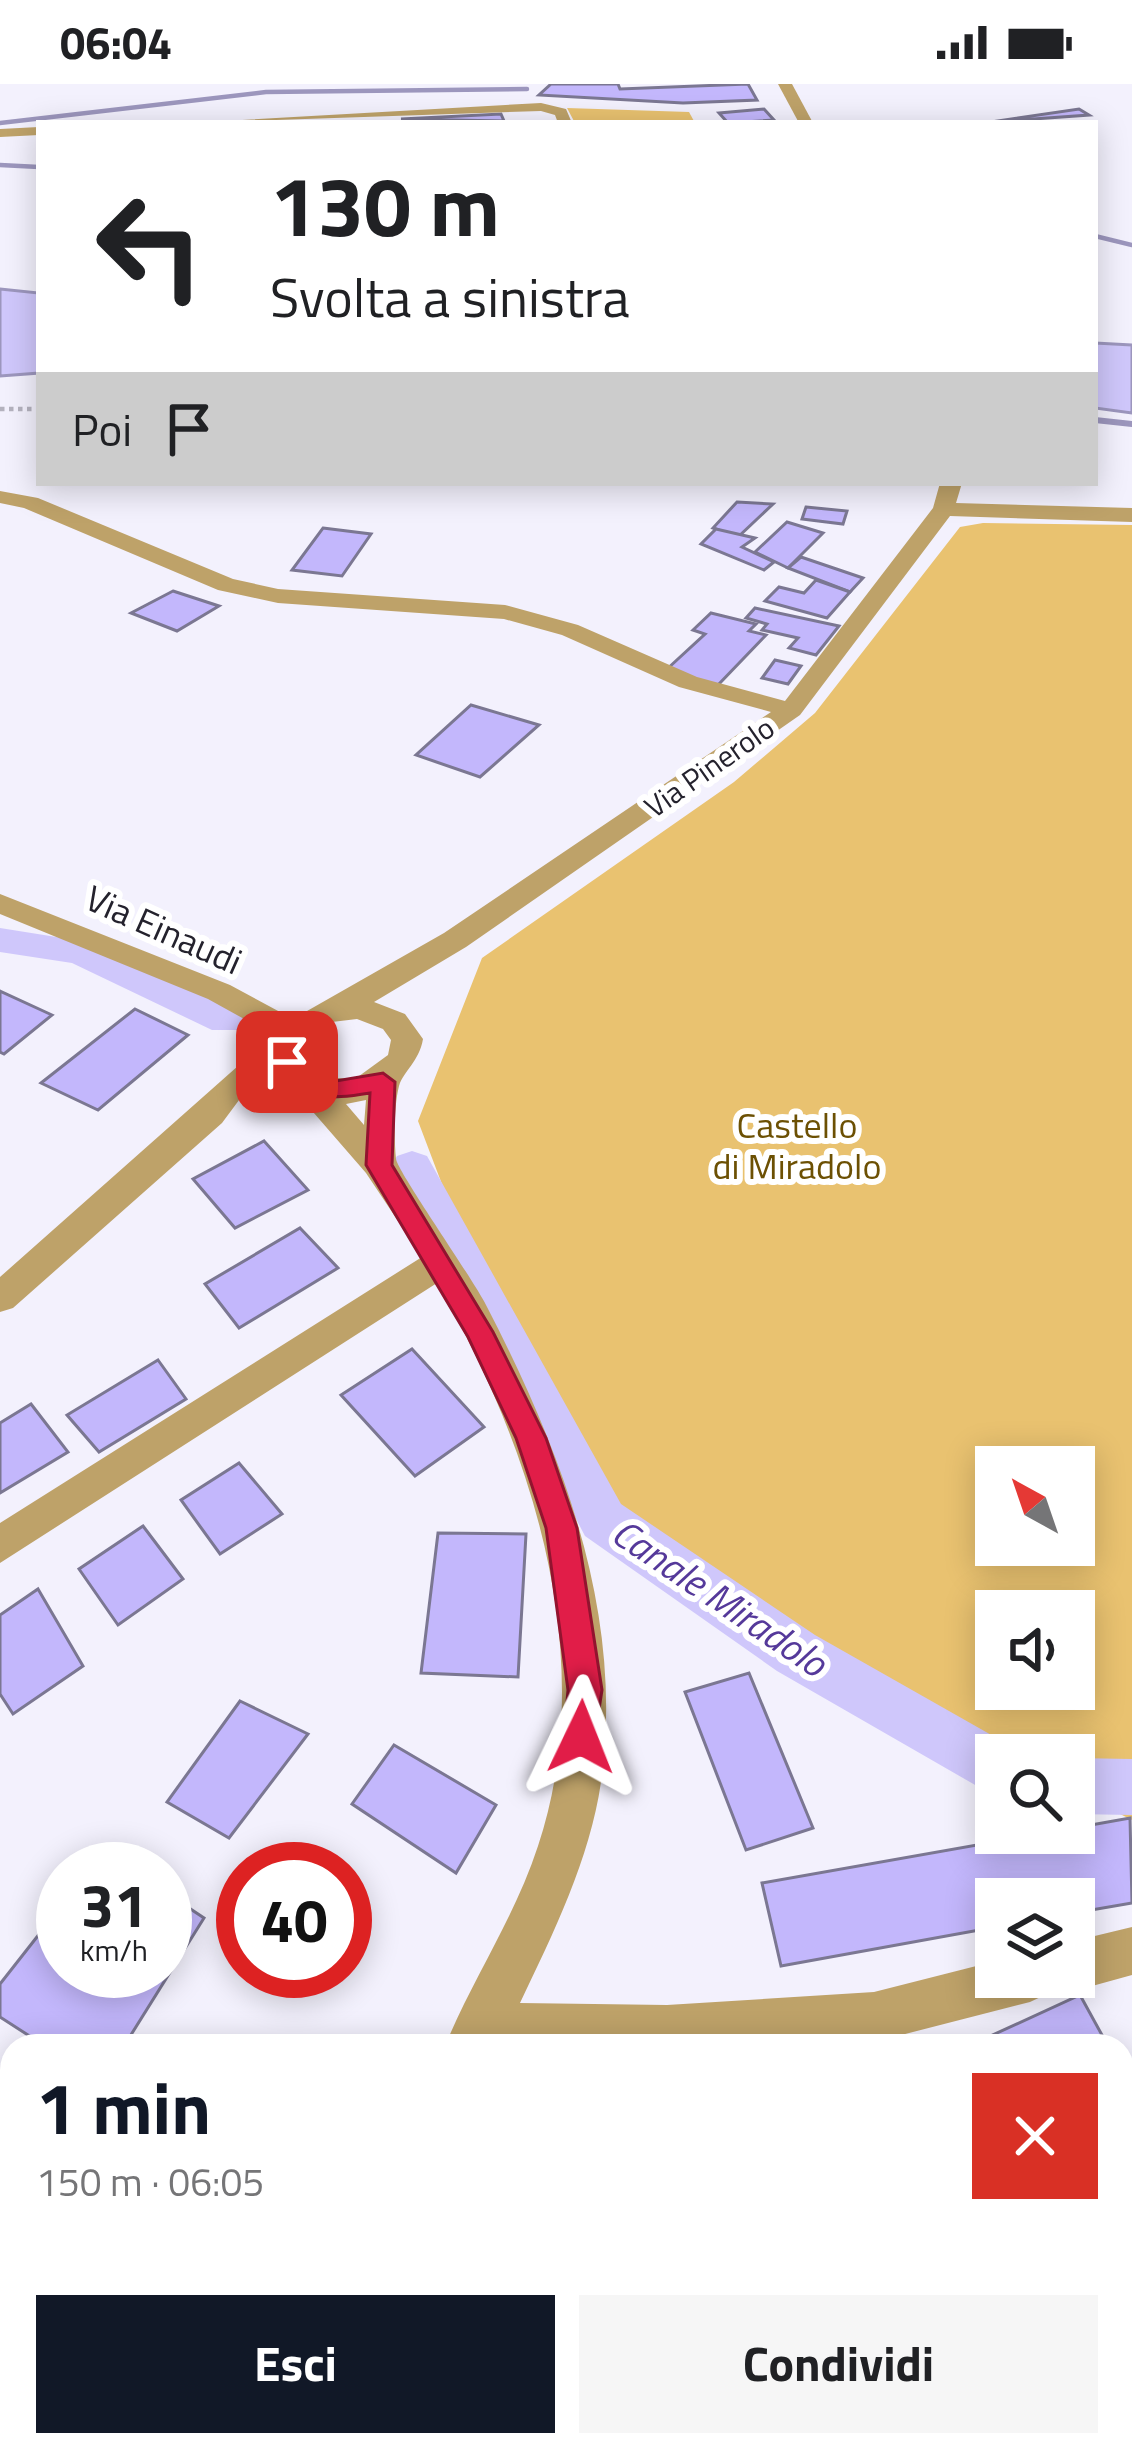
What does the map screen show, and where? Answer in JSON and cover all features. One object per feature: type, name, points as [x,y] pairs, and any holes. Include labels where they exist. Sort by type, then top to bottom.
[{"type":"street","points":[[785,84],[804,120]]},
{"type":"street","points":[[260,120],[541,107],[560,112],[564,120]]},
{"type":"street","points":[[0,133],[36,130]]},
{"type":"street","name":"Via Pinerolo","points":[[339,1009],[455,940],[790,710],[944,509],[951,486]]},
{"type":"street","points":[[0,497],[30,503],[226,585],[278,596],[505,612],[570,630],[688,682],[790,710]]},
{"type":"street","points":[[944,509],[1132,514]]},
{"type":"street","name":"Via Einaudi","points":[[0,903],[219,992],[292,1036]]},
{"type":"street","name":"Via Pinerolo","points":[[408,1043],[416,1000],[455,940]]},
{"type":"street","points":[[0,1298],[209,1115],[237,1080],[310,1018],[339,1009],[378,1012],[393,1019],[408,1043],[398,1071],[383,1082],[348,1092],[307,1084],[258,1093],[209,1115]]},
{"type":"street","points":[[292,1036],[287,1062],[379,1165],[441,1263],[531,1438],[562,1528],[585,1690],[578,1784],[558,1849],[476,2034]]},
{"type":"street","points":[[379,1165],[383,1082]]},
{"type":"street","points":[[0,1545],[441,1263]]},
{"type":"street","points":[[1095,1961],[1132,1951]]},
{"type":"street","points":[[557,2034],[874,2017],[975,1991]]},
{"type":"path","points":[[0,409],[36,409]]},
{"type":"green space","points":[[567,108],[689,112],[693,120],[573,120]]},
{"type":"green space","name":"Castello di Miradolo","points":[[983,523],[1132,525],[1132,1820],[1095,1802],[1095,1734],[975,1734],[975,1741],[753,1608],[610,1511],[451,1208],[418,1121],[482,958],[734,782],[815,713],[960,527]]},
{"type":"shaded area","points":[[0,289],[36,293],[36,373],[0,376]]},
{"type":"shaded area","points":[[1098,343],[1132,345],[1132,413],[1098,408]]},
{"type":"building","points":[[551,84],[618,84],[620,89],[748,84],[757,100],[683,103],[539,95]]},
{"type":"building","points":[[764,109],[774,120],[725,120],[719,113]]},
{"type":"building","points":[[1079,109],[1089,115],[1019,120],[1005,120]]},
{"type":"building","points":[[501,114],[504,120],[452,120],[401,119]]},
{"type":"building","points":[[737,502],[773,504],[738,537],[713,528]]},
{"type":"building","points":[[806,507],[847,511],[843,524],[802,519]]},
{"type":"building","points":[[787,522],[823,533],[788,568],[755,552]]},
{"type":"building","points":[[323,528],[371,534],[342,576],[292,570]]},
{"type":"building","points":[[716,529],[755,538],[742,547],[774,562],[764,570],[701,544]]},
{"type":"building","points":[[801,557],[863,578],[850,592],[788,568]]},
{"type":"building","points":[[816,580],[850,592],[827,618],[765,601],[779,587],[804,593]]},
{"type":"building","points":[[173,591],[219,606],[177,631],[131,613]]},
{"type":"building","points":[[755,608],[839,626],[816,655],[789,648],[798,638],[762,630],[767,624],[746,618]]},
{"type":"building","points":[[711,613],[756,624],[749,631],[766,635],[717,686],[666,670],[705,634],[693,630]]},
{"type":"building","points":[[775,660],[801,666],[788,684],[762,678]]},
{"type":"building","points":[[471,705],[539,725],[480,777],[416,755]]},
{"type":"building","points":[[0,991],[52,1015],[4,1054],[0,1052]]},
{"type":"building","points":[[135,1009],[188,1035],[98,1110],[41,1083]]},
{"type":"building","points":[[264,1141],[308,1190],[235,1228],[193,1179]]},
{"type":"building","points":[[300,1228],[338,1268],[239,1328],[205,1284]]},
{"type":"building","points":[[412,1349],[484,1427],[415,1476],[341,1395]]},
{"type":"building","points":[[158,1360],[186,1399],[99,1452],[67,1415]]},
{"type":"building","points":[[31,1404],[68,1452],[0,1493],[0,1423]]},
{"type":"building","points":[[239,1463],[282,1514],[220,1554],[181,1500]]},
{"type":"building","points":[[143,1526],[183,1579],[118,1625],[79,1569]]},
{"type":"building","points":[[438,1533],[526,1534],[518,1677],[421,1673]]},
{"type":"building","points":[[38,1589],[83,1666],[13,1714],[0,1694],[0,1615]]},
{"type":"building","points":[[749,1673],[813,1828],[746,1850],[685,1692]]},
{"type":"building","points":[[240,1701],[308,1734],[229,1838],[167,1802]]},
{"type":"building","points":[[394,1745],[496,1805],[456,1873],[352,1804]]},
{"type":"building","points":[[1130,1818],[1132,1903],[1095,1909],[1095,1878],[975,1878],[975,1931],[781,1966],[762,1883],[975,1845],[975,1854],[1095,1854],[1095,1824]]},
{"type":"building","points":[[192,1910],[204,1918],[192,1937]]},
{"type":"building","points":[[36,1938],[36,1998],[154,1998],[132,2034],[26,2034],[0,2017],[0,1984]]},
{"type":"building","points":[[1082,1998],[1101,2034],[995,2034]]},
{"type":"waterway","points":[[0,123],[266,92],[527,89]]},
{"type":"waterway","points":[[0,165],[36,167]]},
{"type":"waterway","points":[[1098,237],[1132,245]]},
{"type":"waterway","points":[[1098,420],[1132,424]]},
{"type":"waterway","name":"Canale Miradolo","points":[[0,940],[81,952],[226,1021]]},
{"type":"waterway","name":"Canale Miradolo","points":[[412,1167],[603,1520],[796,1653],[975,1757]]},
{"type":"waterway","name":"Canale Miradolo","points":[[1095,1786],[1132,1787]]},
{"type":"route","points":[[287,1062],[302,1082],[329,1091],[348,1092],[383,1082],[379,1165],[479,1332],[531,1438],[562,1528],[585,1690],[581,1737]]}]
